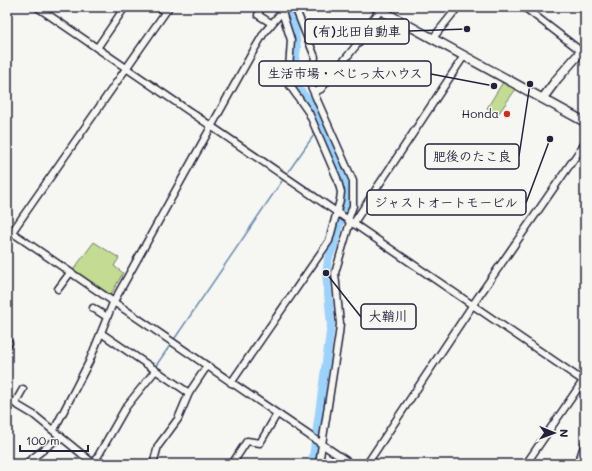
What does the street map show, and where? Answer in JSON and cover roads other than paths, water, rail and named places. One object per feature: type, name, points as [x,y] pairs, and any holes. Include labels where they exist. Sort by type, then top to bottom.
[{"type":"main road","points":[[378,9],[585,122]]},
{"type":"main road","points":[[543,98],[583,49]]},
{"type":"street","points":[[37,7],[211,128],[584,382],[526,464]]},
{"type":"street","points":[[97,48],[125,7]]},
{"type":"street","points":[[158,7],[167,9],[126,69],[10,230],[171,343],[350,464]]},
{"type":"street","points":[[261,7],[258,15],[271,23]]},
{"type":"street","points":[[295,7],[315,57],[309,81],[353,181],[352,206],[349,222],[335,274],[339,334],[320,444],[319,464]]},
{"type":"street","points":[[433,38],[458,7]]},
{"type":"street","points":[[524,7],[583,49]]},
{"type":"street","points":[[315,92],[320,89],[363,37],[366,28],[378,9]]},
{"type":"street","points":[[54,430],[89,362],[113,303],[251,55],[271,23],[283,10]]},
{"type":"street","points":[[231,383],[329,241],[340,200],[340,184],[315,127],[306,107],[288,83],[291,40],[283,10]]},
{"type":"street","points":[[349,222],[464,56]]},
{"type":"street","points":[[367,464],[472,306],[585,143]]},
{"type":"street","points":[[58,289],[70,273]]},
{"type":"street","points":[[93,308],[107,317]]},
{"type":"street","points":[[101,334],[189,393]]},
{"type":"street","points":[[153,464],[158,446],[178,419],[189,393],[207,366]]},
{"type":"street","points":[[7,399],[54,430],[94,464],[126,407],[155,371]]},
{"type":"street","points":[[15,403],[23,389]]},
{"type":"street","points":[[232,464],[247,441],[260,443],[277,414]]},
{"type":"street","points":[[25,464],[61,436]]},
{"type":"street","points":[[578,464],[585,442]]},
{"type":"waterway","points":[[286,7],[295,29],[297,48],[293,75],[295,84],[313,106],[335,153],[346,181],[347,194],[334,245],[328,260],[326,273],[331,325],[312,464]]},
{"type":"waterway","points":[[318,129],[321,124]]},
{"type":"waterway","points":[[286,175],[316,132]]},
{"type":"waterway","points":[[173,341],[282,181]]},
{"type":"waterway","points":[[155,367],[171,344]]},
{"type":"waterway","points":[[582,443],[585,433]]},
{"type":"waterway","points":[[75,464],[84,459]]},
{"type":"place","name":"(有)北田自動車","points":[[467,29]]},
{"type":"place","name":"肥後のたこ良","points":[[530,84]]},
{"type":"place","name":"生活市場・べじっ太ハウス","points":[[494,86]]},
{"type":"place","name":"Honda","points":[[507,114]]},
{"type":"place","name":"ジャストオートモービル","points":[[550,139]]},
{"type":"place","name":"大鞘川","points":[[326,273]]}]
